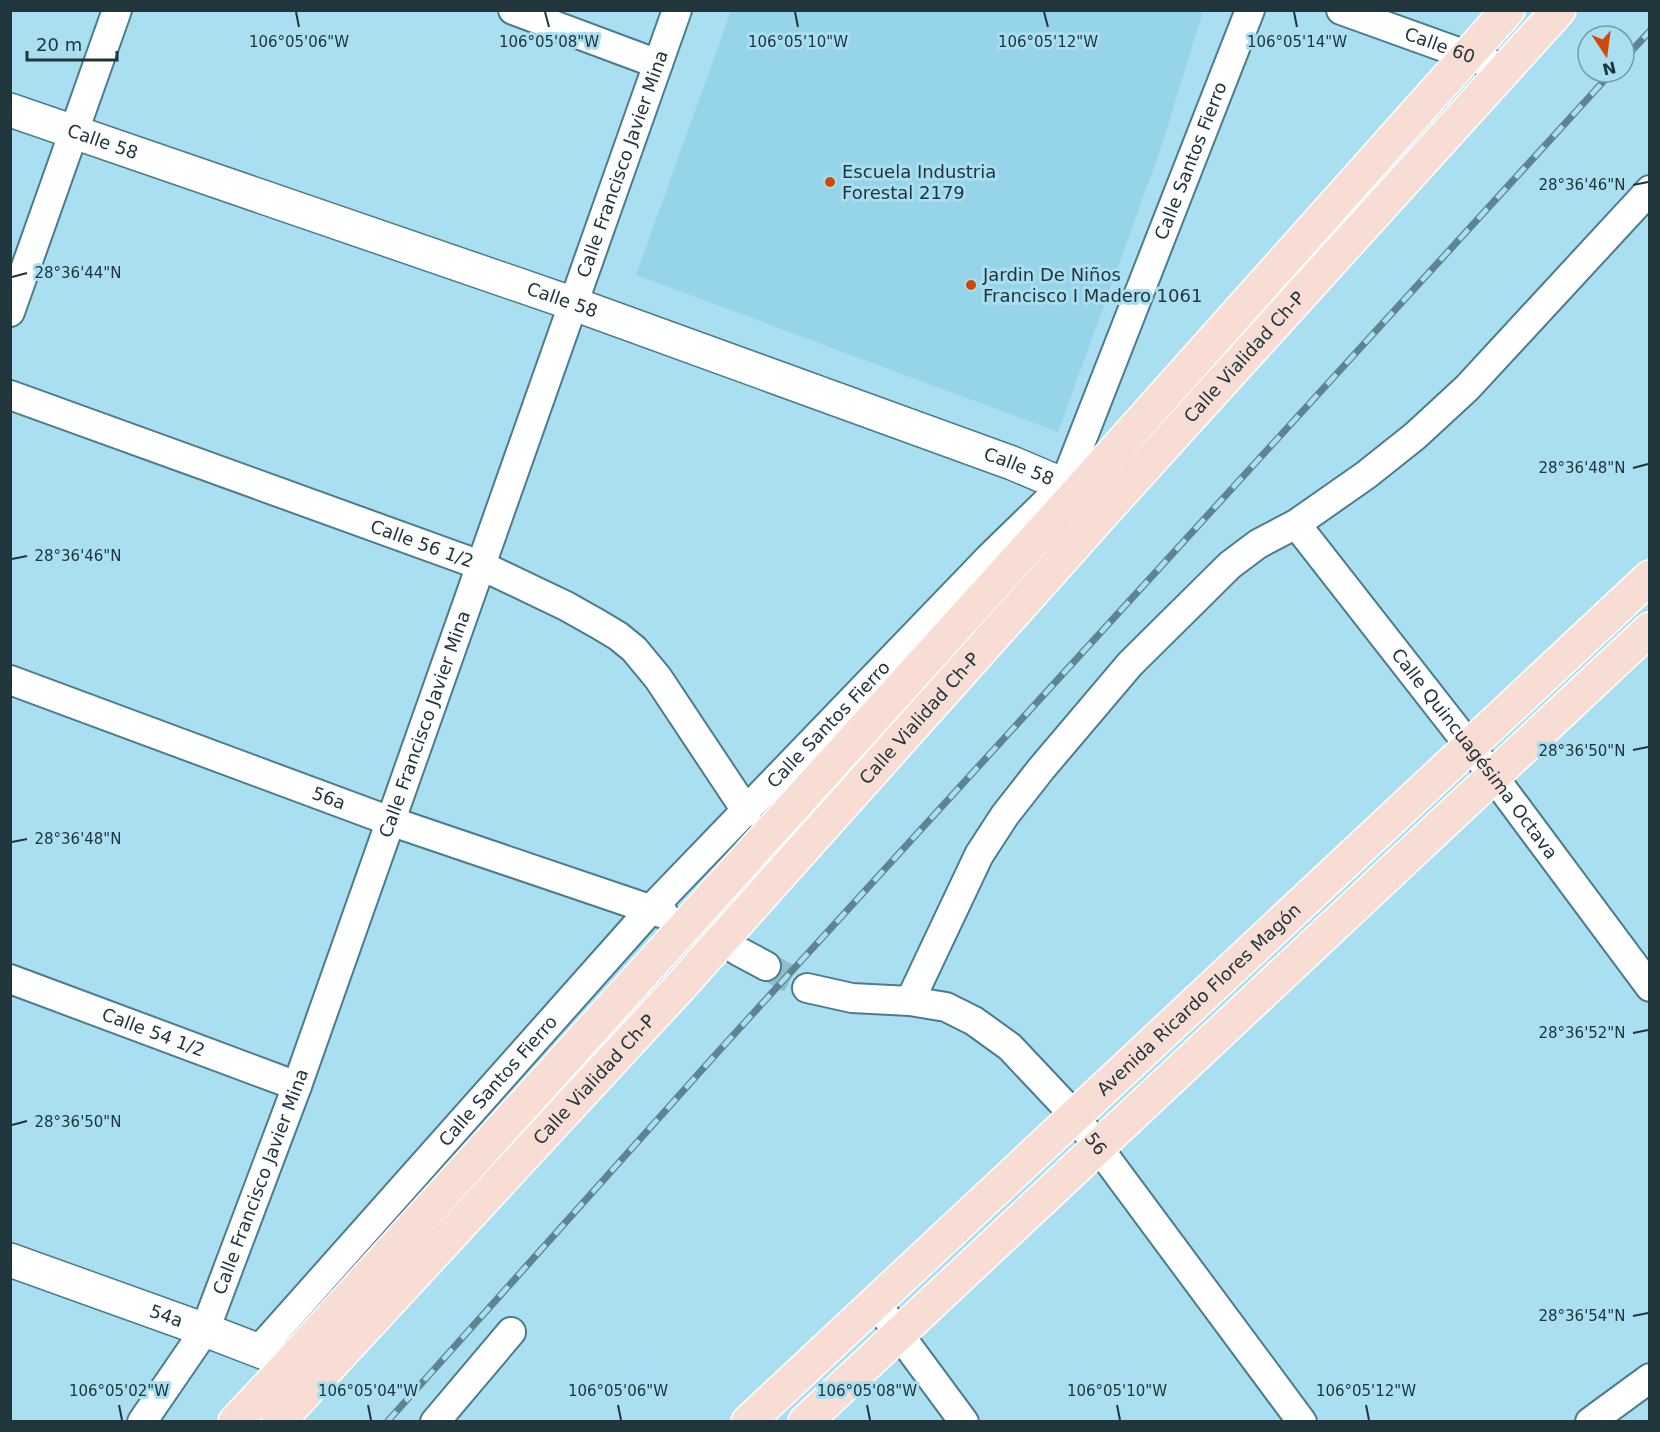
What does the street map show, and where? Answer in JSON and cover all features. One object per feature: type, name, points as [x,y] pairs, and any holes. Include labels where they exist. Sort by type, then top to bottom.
[{"type":"main road","name":"Calle Vialidad Ch-P","points":[[235,1422],[1071,489],[1508,10]]},
{"type":"main road","name":"Calle Vialidad Ch-P","points":[[278,1422],[679,988],[1105,511],[1559,10]]},
{"type":"main road","name":"Avenida Ricardo Flores Magón","points":[[748,1422],[1650,577]]},
{"type":"main road","points":[[805,1422],[1650,628]]},
{"type":"street","points":[[10,312],[117,10]]},
{"type":"street","points":[[513,10],[658,64]]},
{"type":"street","name":"Calle Francisco Javier Mina","points":[[142,1422],[205,1330],[297,1086],[677,10]]},
{"type":"street","name":"Calle Santos Fierro","points":[[259,1350],[747,812],[990,558],[1071,489],[1250,10]]},
{"type":"street","name":"Calle 60","points":[[1341,10],[1505,69]]},
{"type":"street","name":"Calle 58","points":[[10,110],[574,304],[1012,463],[1071,489],[1105,511]]},
{"type":"street","points":[[910,1001],[980,855],[1005,815],[1130,664],[1230,565],[1258,544],[1296,524],[1366,475],[1467,388],[1650,190]]},
{"type":"street","name":"Calle 56 1/2","points":[[10,394],[480,565],[566,606],[618,636],[634,650],[658,678],[747,812]]},
{"type":"street","name":"Calle Quincuagésima Octava","points":[[1296,524],[1493,776],[1641,956],[1650,987]]},
{"type":"street","name":"56a","points":[[10,680],[390,821],[658,912]]},
{"type":"street","points":[[738,951],[766,966]]},
{"type":"street","name":"Calle 54 1/2","points":[[10,979],[297,1086]]},
{"type":"street","name":"56","points":[[807,988],[852,998],[910,1001],[946,1007],[974,1021],[1010,1047],[1075,1116],[1302,1422]]},
{"type":"street","name":"54a","points":[[10,1260],[205,1330],[321,1375]]},
{"type":"street","points":[[876,1302],[964,1422]]},
{"type":"street","points":[[435,1422],[511,1332]]},
{"type":"street","points":[[1590,1422],[1650,1378]]},
{"type":"shaded area","name":"Escuela Industria Forestal 2179","points":[[731,11],[1203,11],[1161,148],[1058,432],[636,275]]},
{"type":"tunnel","points":[[766,966],[807,988]]},
{"type":"railway","points":[[1636,46],[1650,31]]},
{"type":"railway","points":[[387,1422],[717,1053],[1601,84]]},
{"type":"place","name":"Escuela Industria Forestal 2179","points":[[830,182]]},
{"type":"place","name":"Jardin De Niños Francisco I Madero 1061","points":[[971,285]]}]
